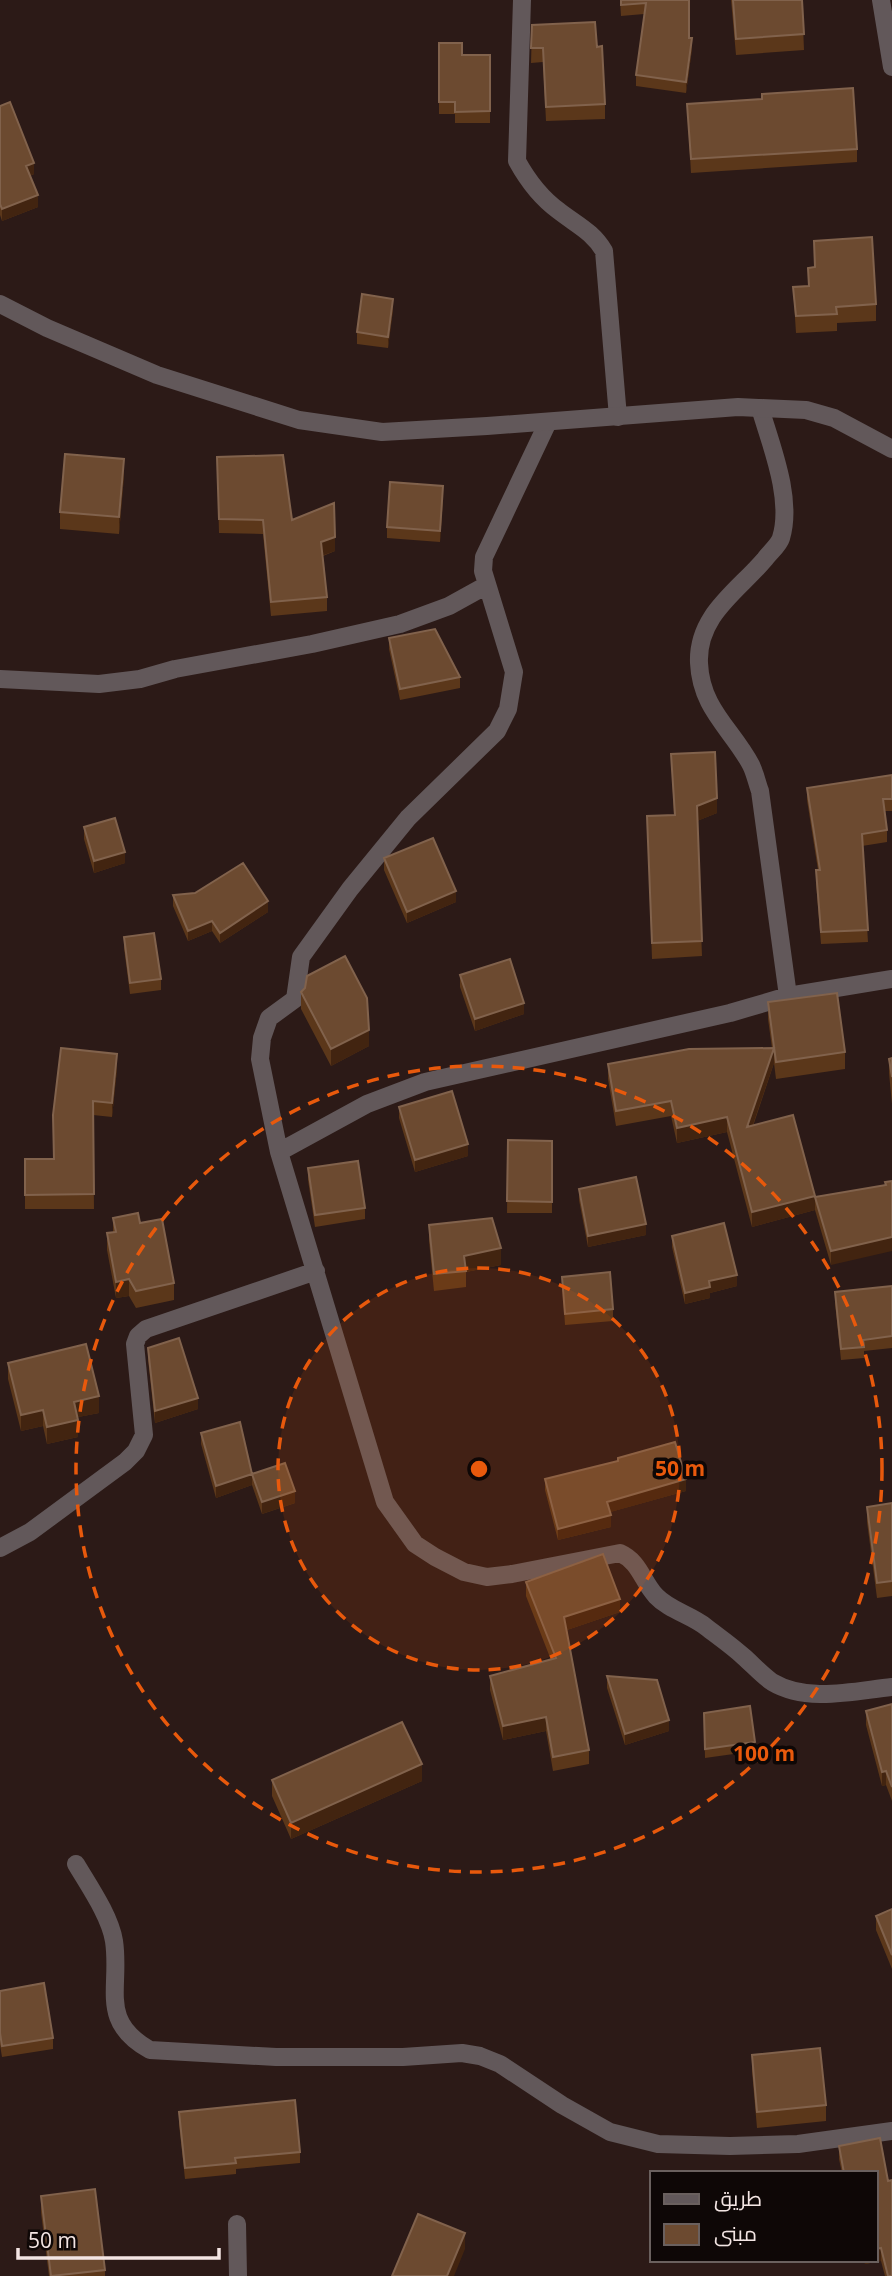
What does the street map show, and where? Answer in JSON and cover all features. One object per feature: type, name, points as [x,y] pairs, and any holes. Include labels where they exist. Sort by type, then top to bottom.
[{"type":"street","points":[[522,0],[517,161],[530,184],[559,211],[596,238],[604,251],[618,416]]},
{"type":"street","points":[[881,0],[892,67]]},
{"type":"street","points":[[0,304],[47,328],[157,375],[299,420],[382,432],[738,407],[806,410],[834,418],[892,449]]},
{"type":"street","points":[[760,408],[778,466],[784,520],[781,540],[717,608],[705,633],[699,661],[709,705],[752,766],[760,791],[770,881],[788,996]]},
{"type":"street","points":[[548,422],[484,557],[487,585],[514,672],[508,709],[497,731],[408,818],[350,889],[302,957],[295,999],[269,1018],[262,1038],[260,1059],[279,1152],[385,1502],[415,1544],[464,1572],[487,1577],[620,1553],[639,1567],[656,1596],[669,1606],[695,1618],[734,1648],[771,1682],[815,1694],[892,1687]]},
{"type":"street","points":[[0,679],[99,684],[140,679],[175,669],[312,644],[400,624],[449,606],[487,585]]},
{"type":"street","points":[[279,1152],[367,1104],[425,1082],[730,1013],[788,996],[892,979]]},
{"type":"street","points":[[0,1549],[30,1532],[136,1451],[145,1435],[136,1363],[135,1344],[138,1336],[146,1329],[316,1271]]},
{"type":"street","points":[[76,1864],[96,1897],[113,1939],[116,2012],[124,2031],[135,2042],[150,2050],[276,2057],[403,2057],[462,2053],[480,2056],[500,2064],[562,2105],[610,2132],[658,2144],[799,2144],[892,2131]]},
{"type":"street","points":[[237,2224],[239,2276]]},
{"type":"building","points":[[621,0],[689,0],[689,38],[692,38],[686,82],[636,75],[646,3],[621,5]]},
{"type":"building","points":[[733,0],[802,0],[804,34],[736,39]]},
{"type":"building","points":[[595,22],[597,47],[602,46],[605,104],[546,107],[543,48],[531,48],[532,25]]},
{"type":"building","points":[[439,43],[462,43],[462,55],[490,55],[490,111],[455,112],[455,102],[439,102]]},
{"type":"building","points":[[853,88],[857,149],[691,159],[687,104],[762,99],[762,94]]},
{"type":"building","points":[[10,102],[34,163],[26,166],[38,195],[2,209],[0,106]]},
{"type":"building","points":[[872,237],[876,304],[836,307],[837,314],[796,316],[793,287],[809,286],[808,268],[815,267],[814,241]]},
{"type":"building","points":[[362,294],[393,299],[388,337],[357,332]]},
{"type":"building","points":[[65,454],[124,459],[119,517],[60,512]]},
{"type":"building","points":[[283,455],[292,520],[334,503],[335,537],[321,542],[327,597],[271,602],[263,520],[219,519],[217,457]]},
{"type":"building","points":[[390,482],[443,486],[440,531],[387,527]]},
{"type":"building","points":[[435,629],[460,677],[400,689],[389,638]]},
{"type":"building","points":[[715,752],[717,798],[697,806],[702,941],[652,943],[647,816],[675,815],[671,754]]},
{"type":"building","points":[[892,775],[892,799],[883,799],[887,830],[862,834],[868,930],[821,932],[816,870],[820,870],[807,788]]},
{"type":"building","points":[[115,818],[125,852],[94,861],[84,827]]},
{"type":"building","points":[[433,838],[456,891],[407,912],[384,858]]},
{"type":"building","points":[[243,863],[268,901],[220,933],[212,921],[188,931],[173,895],[195,893]]},
{"type":"building","points":[[154,933],[161,979],[130,983],[124,937]]},
{"type":"building","points":[[345,956],[367,998],[369,1030],[331,1049],[301,992],[305,988],[307,976]]},
{"type":"building","points":[[510,959],[524,1003],[475,1019],[460,975]]},
{"type":"building","points":[[837,993],[845,1052],[776,1062],[768,1002]]},
{"type":"building","points":[[61,1048],[117,1054],[112,1103],[93,1101],[94,1194],[25,1195],[25,1159],[54,1159],[53,1115]]},
{"type":"building","points":[[774,1048],[747,1127],[793,1115],[815,1196],[752,1212],[727,1117],[677,1128],[671,1101],[616,1111],[608,1064],[689,1049]]},
{"type":"building","points":[[452,1091],[468,1144],[415,1160],[399,1107]]},
{"type":"building","points":[[508,1140],[552,1141],[552,1202],[507,1201]]},
{"type":"building","points":[[358,1161],[365,1208],[315,1215],[308,1168]]},
{"type":"building","points":[[636,1177],[646,1224],[588,1236],[579,1189]]},
{"type":"building","points":[[892,1181],[892,1237],[831,1251],[815,1197],[886,1185],[885,1182]]},
{"type":"building","points":[[138,1213],[140,1223],[162,1219],[174,1283],[136,1291],[129,1279],[116,1282],[107,1233],[116,1232],[113,1218]]},
{"type":"building","points":[[492,1218],[501,1248],[464,1256],[466,1271],[434,1274],[429,1225]]},
{"type":"building","points":[[724,1223],[737,1275],[709,1281],[710,1287],[685,1293],[672,1236]]},
{"type":"building","points":[[610,1272],[613,1309],[565,1314],[562,1277]]},
{"type":"building","points":[[892,1286],[892,1336],[863,1340],[864,1347],[841,1349],[835,1292]]},
{"type":"building","points":[[179,1338],[198,1398],[155,1411],[148,1348]]},
{"type":"building","points":[[86,1344],[99,1396],[74,1402],[78,1420],[47,1427],[43,1410],[21,1415],[8,1363]]},
{"type":"building","points":[[240,1422],[252,1474],[216,1486],[201,1433]]},
{"type":"building","points":[[675,1442],[686,1479],[607,1502],[611,1515],[558,1529],[545,1479],[618,1461],[618,1458]]},
{"type":"building","points":[[285,1463],[295,1491],[262,1502],[252,1474]]},
{"type":"building","points":[[892,1503],[892,1581],[877,1583],[867,1507]]},
{"type":"building","points":[[603,1554],[620,1599],[564,1617],[589,1750],[553,1757],[546,1717],[503,1726],[490,1676],[556,1658],[526,1582]]},
{"type":"building","points":[[607,1676],[657,1680],[669,1720],[625,1734]]},
{"type":"building","points":[[892,1704],[892,1787],[886,1771],[882,1772],[866,1711]]},
{"type":"building","points":[[750,1706],[755,1742],[705,1749],[704,1713]]},
{"type":"building","points":[[402,1722],[422,1764],[291,1823],[272,1780]]},
{"type":"building","points":[[892,1909],[892,1955],[876,1916]]},
{"type":"building","points":[[44,1983],[53,2038],[2,2046],[0,1991]]},
{"type":"building","points":[[820,2048],[826,2105],[757,2112],[752,2055]]},
{"type":"building","points":[[295,2100],[300,2152],[235,2158],[236,2163],[185,2168],[179,2112]]},
{"type":"building","points":[[880,2138],[888,2181],[892,2180],[892,2276],[888,2276],[881,2248],[878,2249],[878,2171],[844,2171],[839,2146]]},
{"type":"building","points":[[95,2189],[105,2270],[51,2276],[41,2196]]},
{"type":"building","points":[[418,2214],[465,2233],[447,2276],[392,2276]]}]
